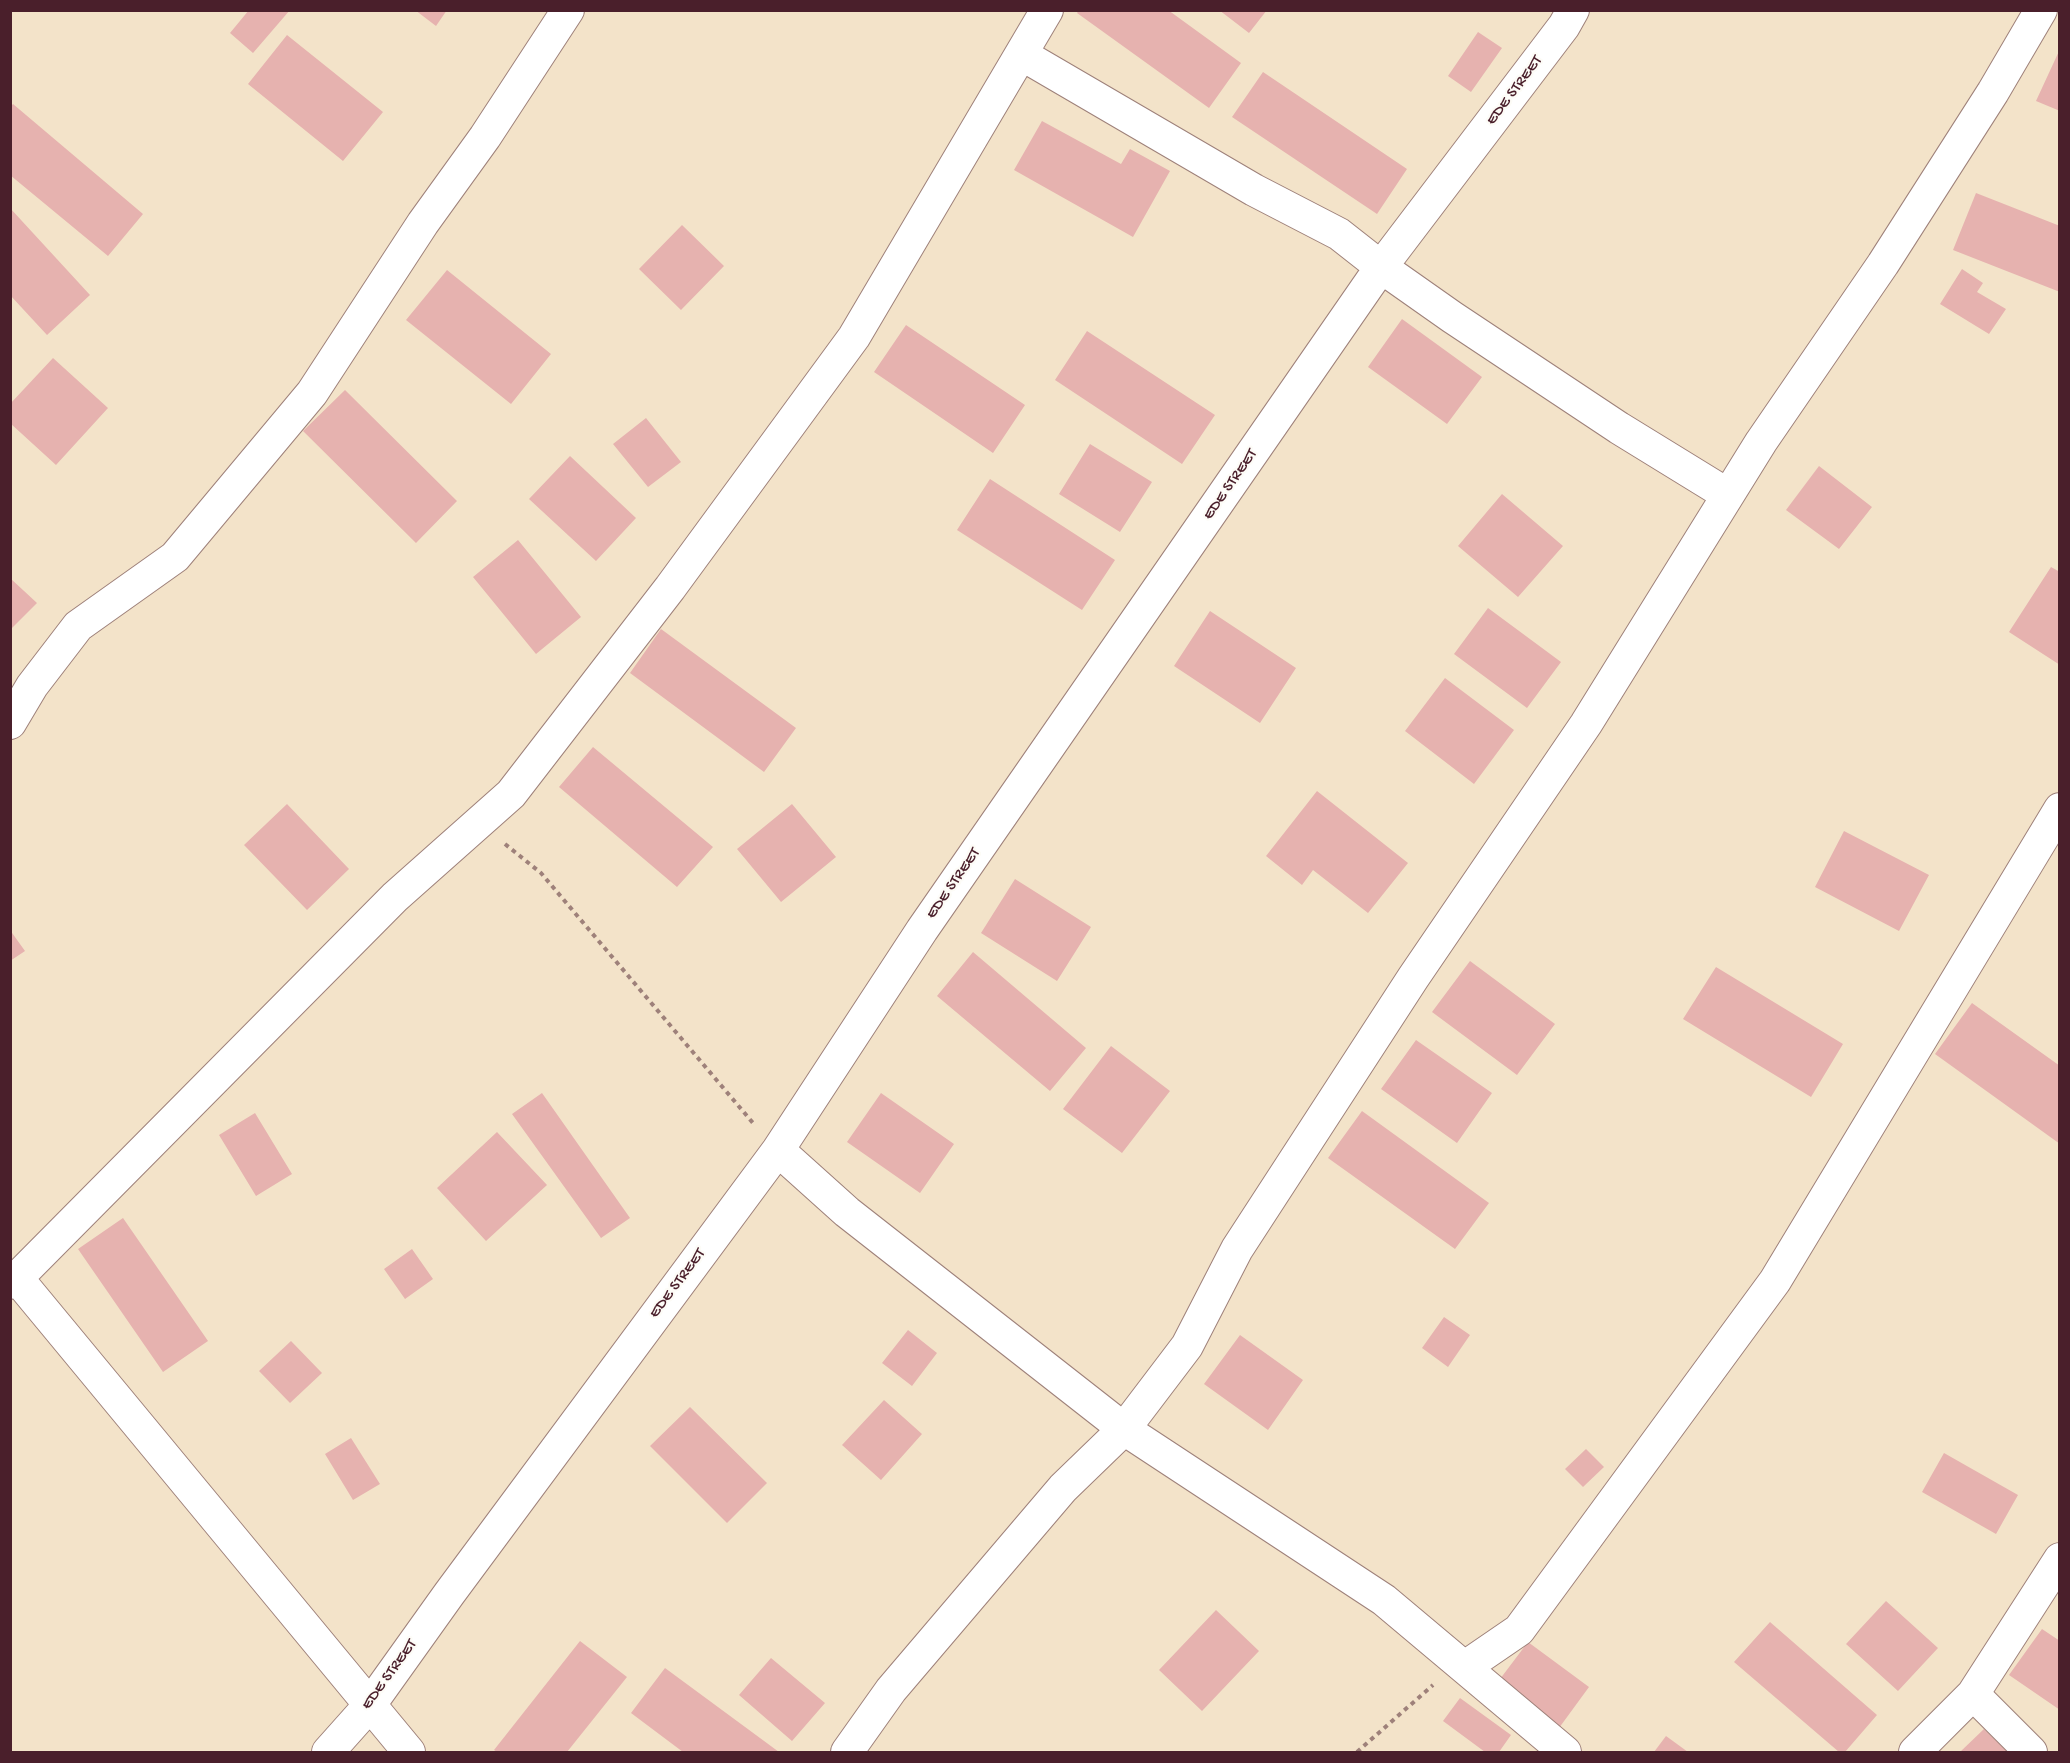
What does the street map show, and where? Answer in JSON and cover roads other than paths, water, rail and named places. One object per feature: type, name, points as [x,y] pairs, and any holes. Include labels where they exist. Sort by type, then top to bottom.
[{"type":"street","points":[[10,723],[32,686],[78,626],[175,557],[312,393],[423,223],[485,136],[568,10]]},
{"type":"street","points":[[409,1752],[14,1280],[395,897],[512,794],[670,588],[854,337],[1047,10]]},
{"type":"street","name":"EDE STREET","points":[[328,1752],[369,1706],[449,1594],[778,1150],[922,930],[1381,267],[1564,26],[1573,10]]},
{"type":"street","points":[[847,1752],[891,1690],[1063,1488],[1124,1429],[1186,1346],[1237,1249],[1413,978],[1586,724],[1761,442],[1883,264],[1993,92],[2041,10]]},
{"type":"street","points":[[1022,54],[1254,190],[1339,234],[1452,317],[1618,428],[1728,495]]},
{"type":"street","points":[[1465,1667],[1519,1630],[1775,1281],[2060,809]]},
{"type":"street","points":[[778,1150],[847,1212],[1124,1429],[1384,1600],[1565,1752]]},
{"type":"street","points":[[1915,1752],[1973,1694],[2060,1559]]},
{"type":"street","points":[[1973,1694],[2031,1752]]}]
